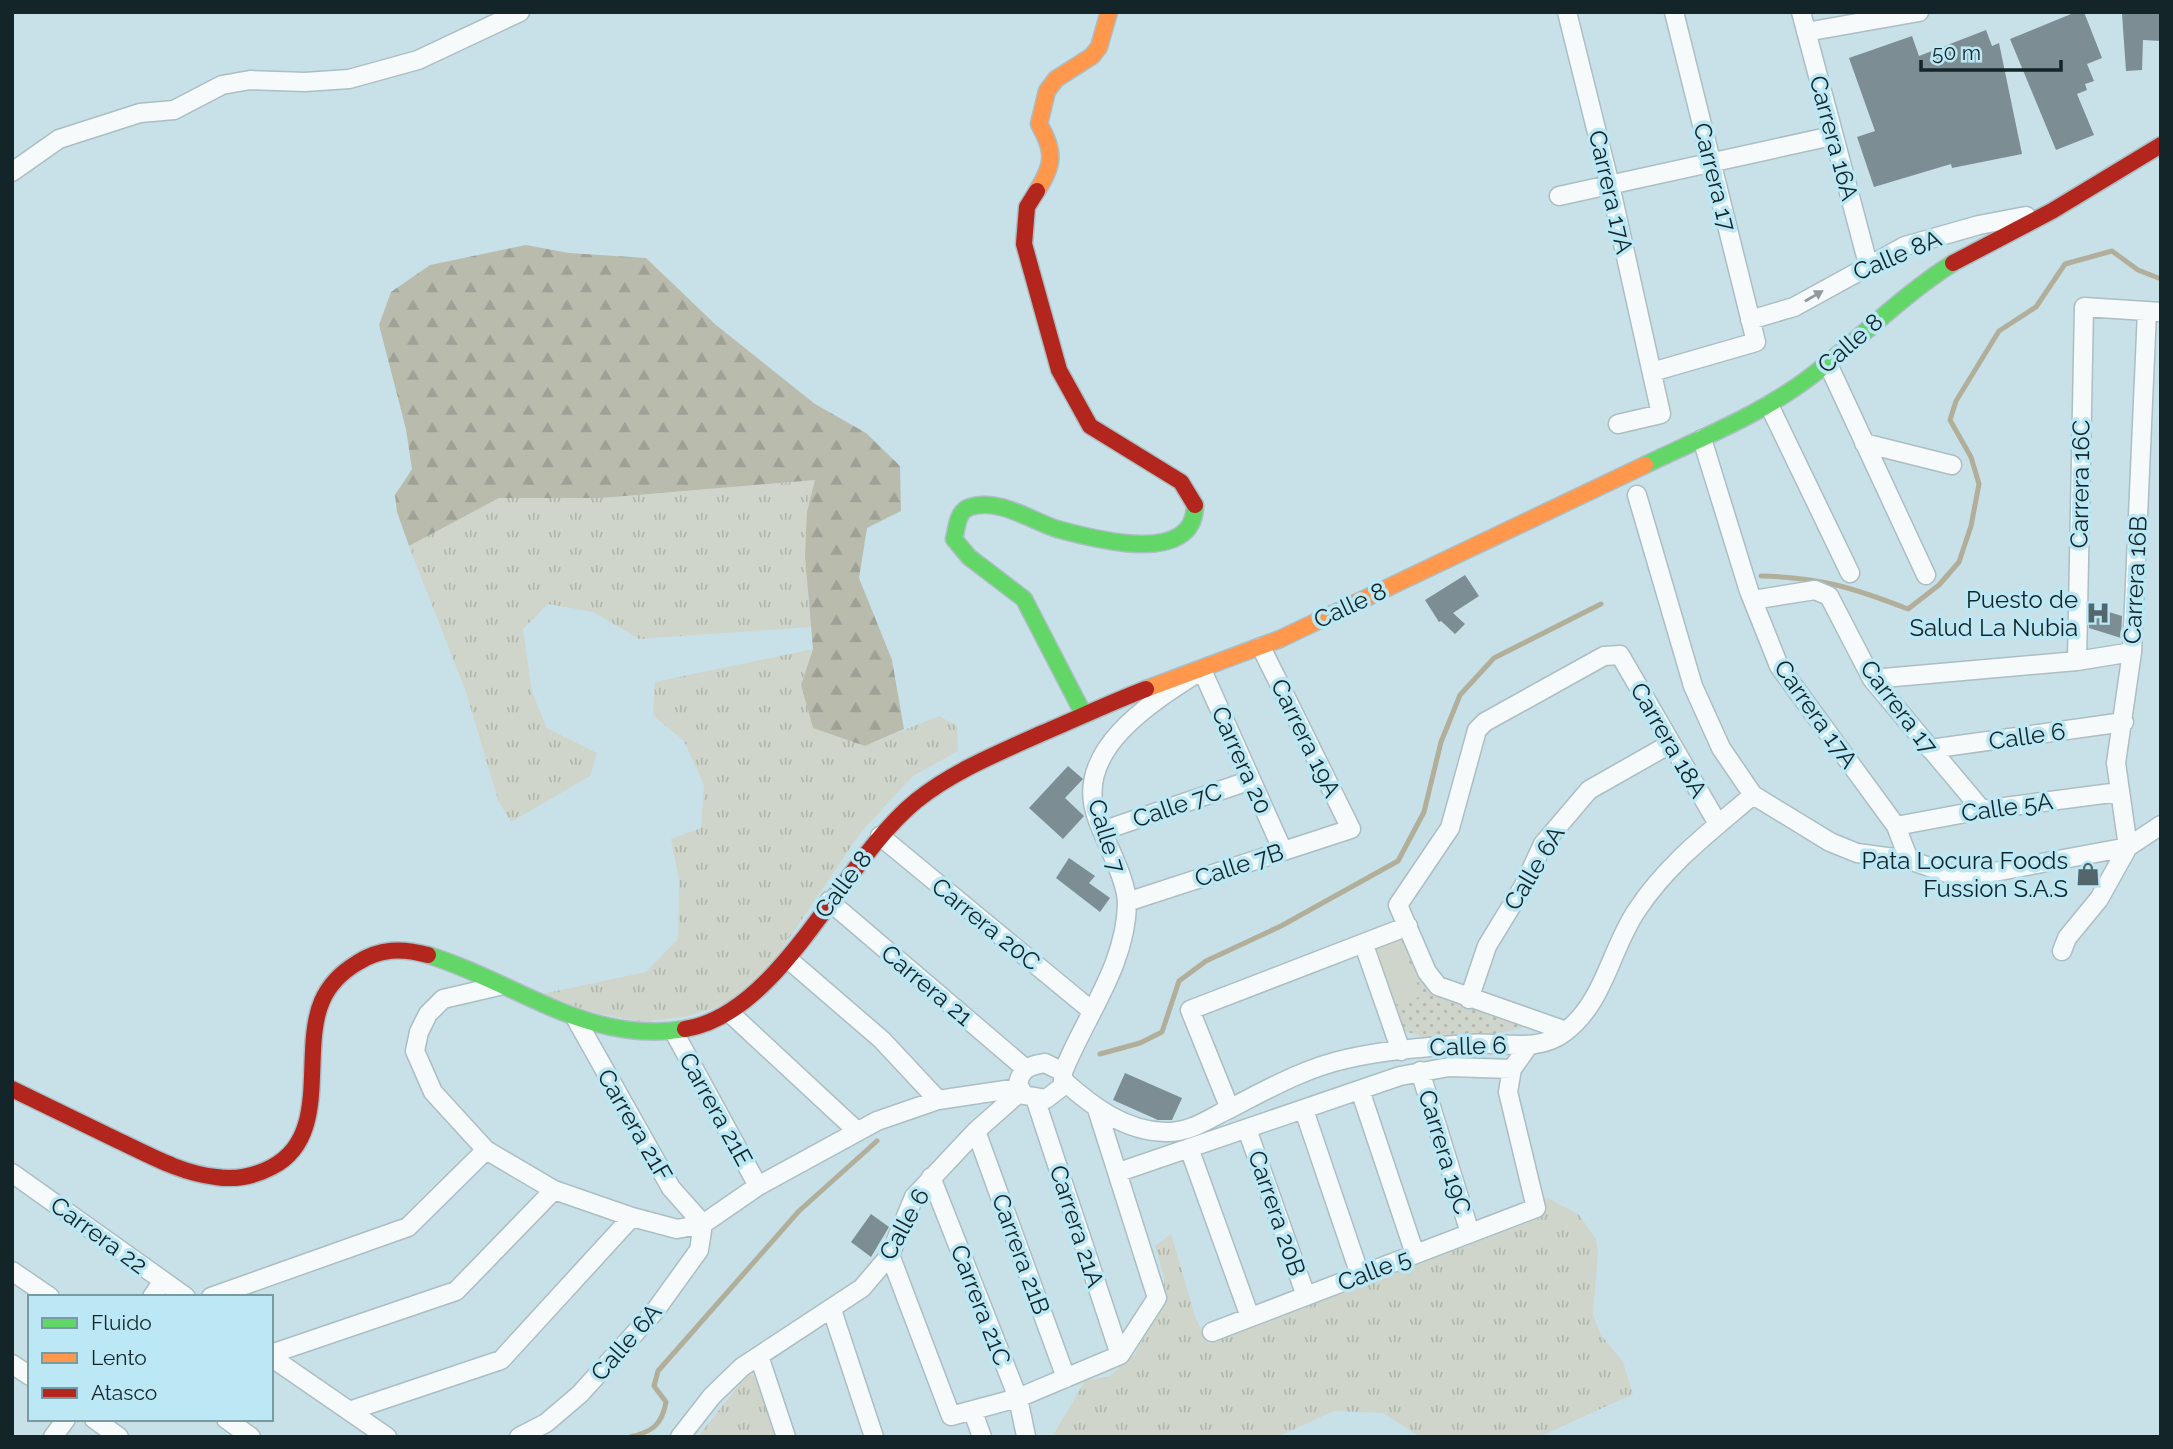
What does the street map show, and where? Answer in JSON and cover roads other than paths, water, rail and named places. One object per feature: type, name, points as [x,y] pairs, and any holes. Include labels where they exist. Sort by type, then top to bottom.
[{"type":"main road","points":[[1084,715],[1024,599],[1010,584],[964,555],[954,539],[960,514],[975,505],[988,504],[1058,529],[1098,538],[1160,545],[1182,536],[1195,514],[1195,502],[1181,482],[1090,426],[1059,370],[1024,244],[1027,207],[1048,173],[1052,146],[1039,124],[1045,92],[1059,76],[1089,62],[1106,39],[1110,12]]},
{"type":"main road","name":"Calle 8","points":[[15,1092],[174,1168],[198,1177],[239,1180],[274,1167],[298,1140],[307,1122],[311,1102],[313,1030],[318,1011],[335,980],[349,968],[381,952],[401,951],[449,962],[569,1016],[621,1033],[644,1035],[674,1031],[731,1014],[788,959],[880,836],[914,803],[954,774],[1084,715],[1261,647],[1769,405],[1827,362],[1892,306],[1951,264],[2052,211],[2161,145]]},
{"type":"street","points":[[12,172],[59,139],[140,113],[174,110],[222,85],[250,80],[304,82],[349,79],[418,60],[520,12]]},
{"type":"street","name":"Carrera 17A","points":[[1567,12],[1610,185],[1661,414],[1618,424]]},
{"type":"street","name":"Carrera 17","points":[[1652,372],[1756,342],[1674,12]]},
{"type":"street","name":"Carrera 16A","points":[[1801,12],[1868,264]]},
{"type":"street","points":[[1806,32],[1912,13]]},
{"type":"street","points":[[1559,196],[1832,136]]},
{"type":"street","name":"Calle 8A","points":[[1751,320],[1794,307],[1868,264],[1941,234],[2052,211]]},
{"type":"street","name":"Carrera 16C","points":[[2077,661],[2084,307],[2154,312]]},
{"type":"street","name":"Carrera 16B","points":[[2128,847],[2116,763],[2132,652],[2154,312]]},
{"type":"street","points":[[1827,362],[1926,575]]},
{"type":"street","points":[[1769,405],[1850,573]]},
{"type":"street","name":"Carrera 17A","points":[[1702,439],[1739,560],[1779,666],[1896,826],[1909,860]]},
{"type":"street","points":[[1864,443],[1952,465]]},
{"type":"street","points":[[1637,495],[1679,647],[1693,686],[1721,748],[1753,795],[1830,842],[1857,853],[1909,860],[1962,878],[2128,847],[2161,825]]},
{"type":"street","name":"Carrera 17","points":[[1751,595],[1815,590],[1829,596],[1872,679],[1982,810]]},
{"type":"street","name":"Carrera 19A","points":[[1261,647],[1351,829]]},
{"type":"street","points":[[1872,679],[2077,661],[2132,652]]},
{"type":"street","name":"Carrera 18A","points":[[1408,926],[1398,905],[1450,828],[1458,806],[1471,742],[1477,730],[1485,722],[1604,656],[1619,655],[1718,824]]},
{"type":"street","name":"Carrera 20","points":[[1202,670],[1283,851]]},
{"type":"street","name":"Calle 7","points":[[1032,1093],[1060,1090],[1076,1039],[1110,978],[1120,946],[1127,902],[1092,795],[1103,754],[1136,717],[1163,694],[1202,670]]},
{"type":"street","name":"Calle 6","points":[[1930,749],[2124,722]]},
{"type":"street","name":"Calle 6A","points":[[1469,999],[1487,946],[1523,887],[1543,844],[1589,789],[1670,744]]},
{"type":"street","name":"Calle 7C","points":[[1102,831],[1251,779]]},
{"type":"street","name":"Calle 5A","points":[[1896,826],[1982,810],[2119,792]]},
{"type":"street","name":"Calle 6","points":[[1045,1063],[1063,1076],[1091,1104],[1129,1125],[1167,1132],[1191,1129],[1321,1067],[1346,1059],[1469,1043],[1529,1045],[1549,1042],[1566,1031],[1598,994],[1622,935],[1651,890],[1673,863],[1753,795]]},
{"type":"street","name":"Calle 7B","points":[[1127,902],[1351,829]]},
{"type":"street","name":"Carrera 20C","points":[[880,836],[1092,1011]]},
{"type":"street","points":[[2062,951],[2067,938],[2099,899],[2128,847]]},
{"type":"street","name":"Carrera 21","points":[[829,901],[1026,1069]]},
{"type":"street","points":[[1230,1109],[1190,1010],[1408,926],[1427,972],[1438,986],[1566,1031]]},
{"type":"street","points":[[1364,945],[1401,1051]]},
{"type":"street","points":[[788,959],[881,1040],[938,1100]]},
{"type":"street","points":[[499,986],[443,999],[428,1014],[419,1031],[415,1051],[433,1092],[486,1150],[554,1190],[632,1217],[677,1229],[704,1224],[758,1186],[877,1121],[938,1100],[1032,1093]]},
{"type":"street","points":[[731,1014],[857,1131]]},
{"type":"street","name":"Carrera 21F","points":[[569,1016],[665,1178],[687,1209],[704,1224]]},
{"type":"street","name":"Carrera 21E","points":[[674,1031],[758,1186]]},
{"type":"street","name":"Calle 7","points":[[1045,1063],[1076,1039]]},
{"type":"street","points":[[1119,1172],[1420,1071],[1449,1067],[1512,1069],[1529,1045]]},
{"type":"street","points":[[1032,1093],[1018,1080],[1026,1069],[1045,1063]]},
{"type":"street","name":"Calle 5","points":[[1212,1332],[1536,1208],[1508,1092],[1512,1069]]},
{"type":"street","name":"Carrera 19C","points":[[1420,1071],[1470,1233]]},
{"type":"street","points":[[1360,1090],[1415,1254]]},
{"type":"street","name":"Calle 6","points":[[680,1437],[712,1396],[741,1367],[862,1288],[890,1255],[914,1197],[976,1131],[1032,1093],[1091,1104]]},
{"type":"street","name":"Carrera 21A","points":[[1032,1093],[1120,1354]]},
{"type":"street","points":[[890,1255],[951,1416],[1017,1398],[1120,1354],[1157,1298],[1119,1172],[1091,1104]]},
{"type":"street","points":[[1304,1110],[1360,1275]]},
{"type":"street","name":"Carrera 20B","points":[[1247,1129],[1306,1296]]},
{"type":"street","name":"Carrera 21B","points":[[976,1131],[1066,1378]]},
{"type":"street","points":[[1189,1148],[1250,1317]]},
{"type":"street","points":[[217,1295],[408,1227],[486,1150]]},
{"type":"street","name":"Carrera 22","points":[[12,1173],[183,1295]]},
{"type":"street","name":"Carrera 21C","points":[[931,1177],[1017,1398],[1026,1436]]},
{"type":"street","points":[[273,1355],[456,1291],[554,1190]]},
{"type":"street","points":[[349,1410],[501,1360],[632,1217]]},
{"type":"street","name":"Calle 6A","points":[[519,1437],[546,1423],[580,1394],[654,1311],[699,1250],[704,1224]]},
{"type":"street","points":[[12,1271],[47,1295]]},
{"type":"street","points":[[153,1295],[163,1281]]},
{"type":"street","points":[[832,1310],[874,1437]]},
{"type":"street","points":[[758,1356],[786,1437]]},
{"type":"street","points":[[273,1357],[387,1437]]},
{"type":"street","points":[[12,1364],[28,1375]]},
{"type":"street","points":[[973,1412],[982,1437]]},
{"type":"street","points":[[53,1437],[65,1421]]},
{"type":"street","points":[[97,1421],[119,1437]]},
{"type":"street","points":[[229,1421],[251,1437]]},
{"type":"waterway","points":[[1761,576],[1836,585],[1908,609],[1939,585],[1959,562],[1971,526],[1979,484],[1971,457],[1950,420],[1956,401],[1999,331],[2036,307],[2065,264],[2112,251],[2138,270],[2161,279]]},
{"type":"waterway","points":[[1100,1054],[1140,1043],[1162,1032],[1179,981],[1206,961],[1281,926],[1398,861],[1424,812],[1441,742],[1460,695],[1494,658],[1601,604]]},
{"type":"waterway","points":[[630,1437],[650,1430],[662,1416],[666,1402],[654,1386],[658,1371],[799,1211],[877,1141]]},
{"type":"place","name":"Puesto de Salud La Nubia","points":[[2098,613]]},
{"type":"place","name":"Pata Locura Foods Fussion S.A.S","points":[[2088,874]]}]
